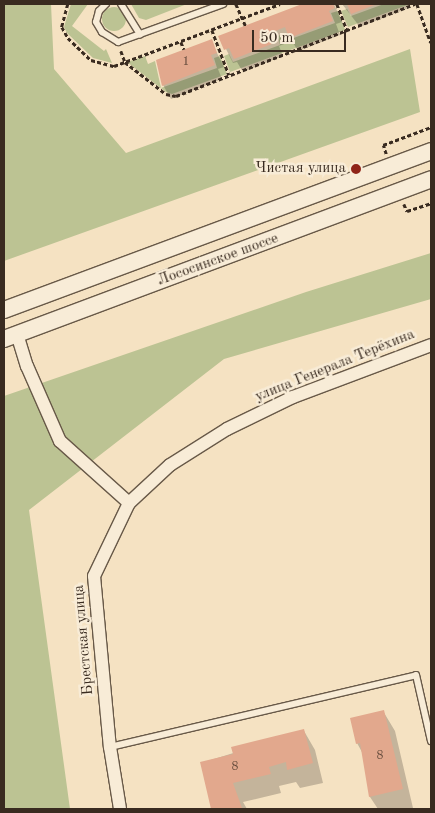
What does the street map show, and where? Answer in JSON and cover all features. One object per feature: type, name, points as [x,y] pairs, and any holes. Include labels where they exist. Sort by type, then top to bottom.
[{"type":"street","name":"Лососинское шоссе","points":[[4,310],[431,150]]},
{"type":"street","name":"Лососинское шоссе","points":[[10,336],[269,242],[431,180]]},
{"type":"street","points":[[259,215],[253,228],[259,237],[269,242]]},
{"type":"street","points":[[10,336],[27,366],[60,441],[129,503]]},
{"type":"street","name":"улица Генерала Терёхина","points":[[129,503],[170,465],[227,429],[293,397],[431,345]]},
{"type":"street","name":"Брестская улица","points":[[120,809],[110,748],[94,576],[129,503]]},
{"type":"lane","points":[[106,4],[96,16],[97,27],[118,42],[223,4]]},
{"type":"lane","points":[[121,4],[140,34]]},
{"type":"lane","points":[[110,748],[416,675],[431,741]]},
{"type":"path","points":[[68,4],[62,26],[68,38],[98,64],[114,66],[280,4]]},
{"type":"path","points":[[236,4],[246,26]]},
{"type":"path","points":[[337,4],[347,30]]},
{"type":"path","points":[[125,62],[170,96],[416,4],[431,43]]},
{"type":"path","points":[[212,30],[229,75]]},
{"type":"path","points":[[181,41],[184,50]]},
{"type":"path","points":[[382,145],[431,128]]},
{"type":"path","points":[[407,211],[431,203]]},
{"type":"green space","points":[[4,4],[51,4],[54,69],[126,153],[410,49],[420,112],[4,261]]},
{"type":"green space","points":[[71,4],[88,4],[72,26],[104,51],[106,49],[112,63],[93,58],[67,33],[64,27]]},
{"type":"green space","points":[[131,4],[187,4],[146,20],[139,18]]},
{"type":"green space","points":[[384,4],[410,4],[348,27],[341,11],[347,9],[351,16]]},
{"type":"green space","points":[[114,7],[122,11],[126,19],[122,27],[114,31],[106,27],[102,19],[106,11]]},
{"type":"green space","points":[[338,11],[345,30],[230,72],[224,56],[229,54],[233,62],[280,45],[278,36],[285,33],[288,40],[335,23],[331,13]]},
{"type":"green space","points":[[145,56],[148,64],[155,61],[161,88],[217,68],[214,58],[220,56],[227,74],[172,94],[166,92],[127,62]]},
{"type":"green space","points":[[431,253],[431,299],[224,359],[29,510],[70,809],[4,809],[4,396],[306,292]]},
{"type":"building","points":[[302,4],[333,4],[335,8],[329,11],[333,21],[289,38],[285,27],[273,32],[277,42],[234,59],[229,48],[224,50],[218,36]]},
{"type":"building","points":[[347,4],[377,4],[351,14]]},
{"type":"building","points":[[212,39],[217,53],[211,55],[215,65],[162,86],[156,60]]},
{"type":"building","points":[[384,710],[403,789],[369,797],[360,743],[356,744],[350,718]]},
{"type":"building","points":[[304,729],[313,763],[287,770],[286,762],[269,767],[271,774],[233,783],[242,808],[247,809],[211,809],[200,762],[233,754],[231,747]]},
{"type":"place","name":"Чистая улица","points":[[356,169]]}]
